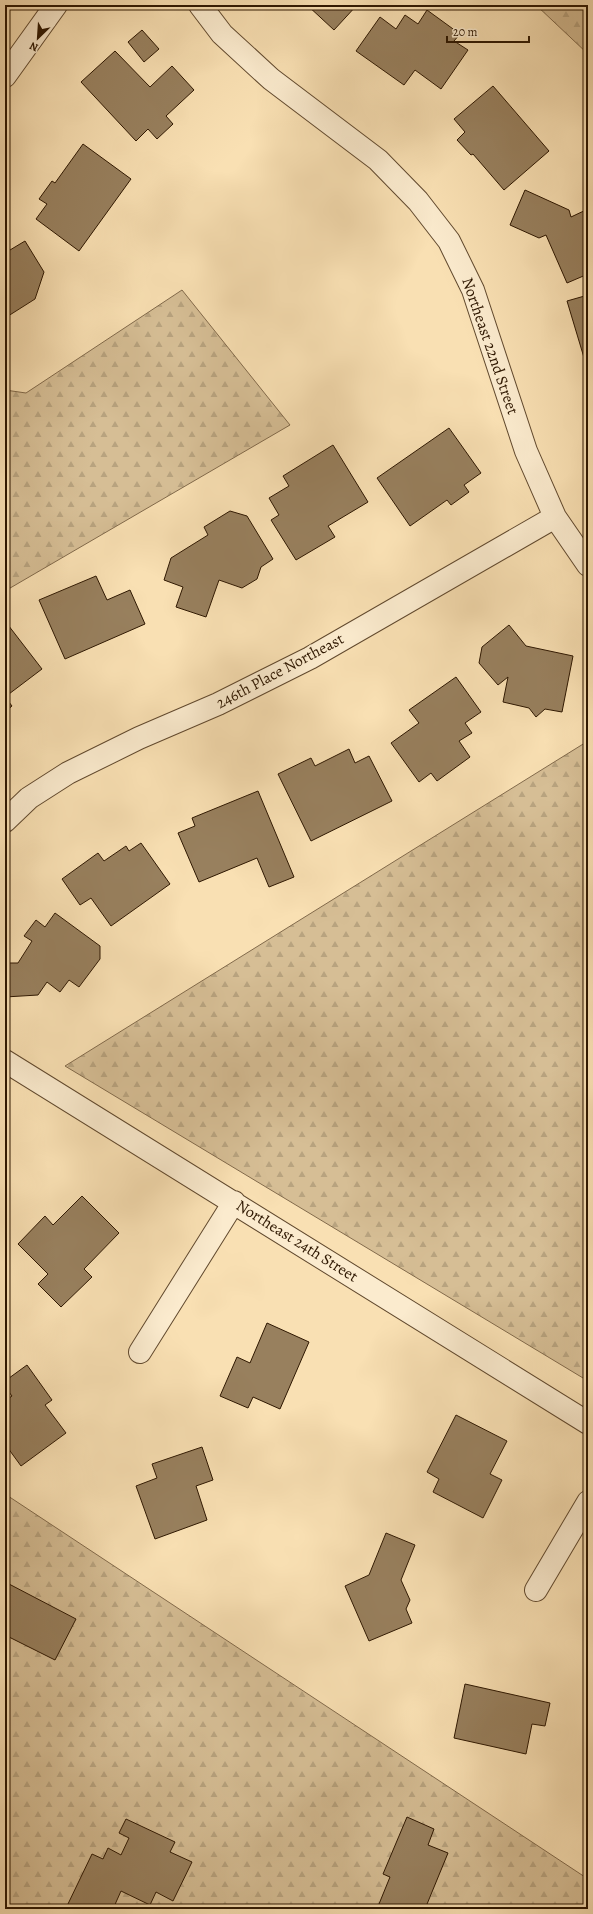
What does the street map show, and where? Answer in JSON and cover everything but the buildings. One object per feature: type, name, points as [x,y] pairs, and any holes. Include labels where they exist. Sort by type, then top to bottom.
[{"type":"street","points":[[5,76],[56,5]]},
{"type":"street","name":"Northeast 22nd Street","points":[[200,5],[222,34],[271,79],[378,160],[418,201],[449,241],[473,290],[526,451],[555,517],[588,565]]},
{"type":"street","name":"246th Place Northeast","points":[[5,821],[29,798],[68,773],[139,738],[218,704],[310,658],[555,517]]},
{"type":"street","name":"Northeast 24th Street","points":[[5,1061],[588,1423]]},
{"type":"street","points":[[140,1352],[234,1202]]},
{"type":"street","points":[[536,1590],[588,1502]]},
{"type":"green space","points":[[536,5],[588,5],[588,54]]},
{"type":"green space","points":[[182,290],[290,425],[5,591],[5,390],[26,393]]},
{"type":"green space","points":[[588,741],[588,1381],[65,1066]]},
{"type":"green space","points":[[5,1494],[588,1879],[588,1909],[5,1909]]}]
